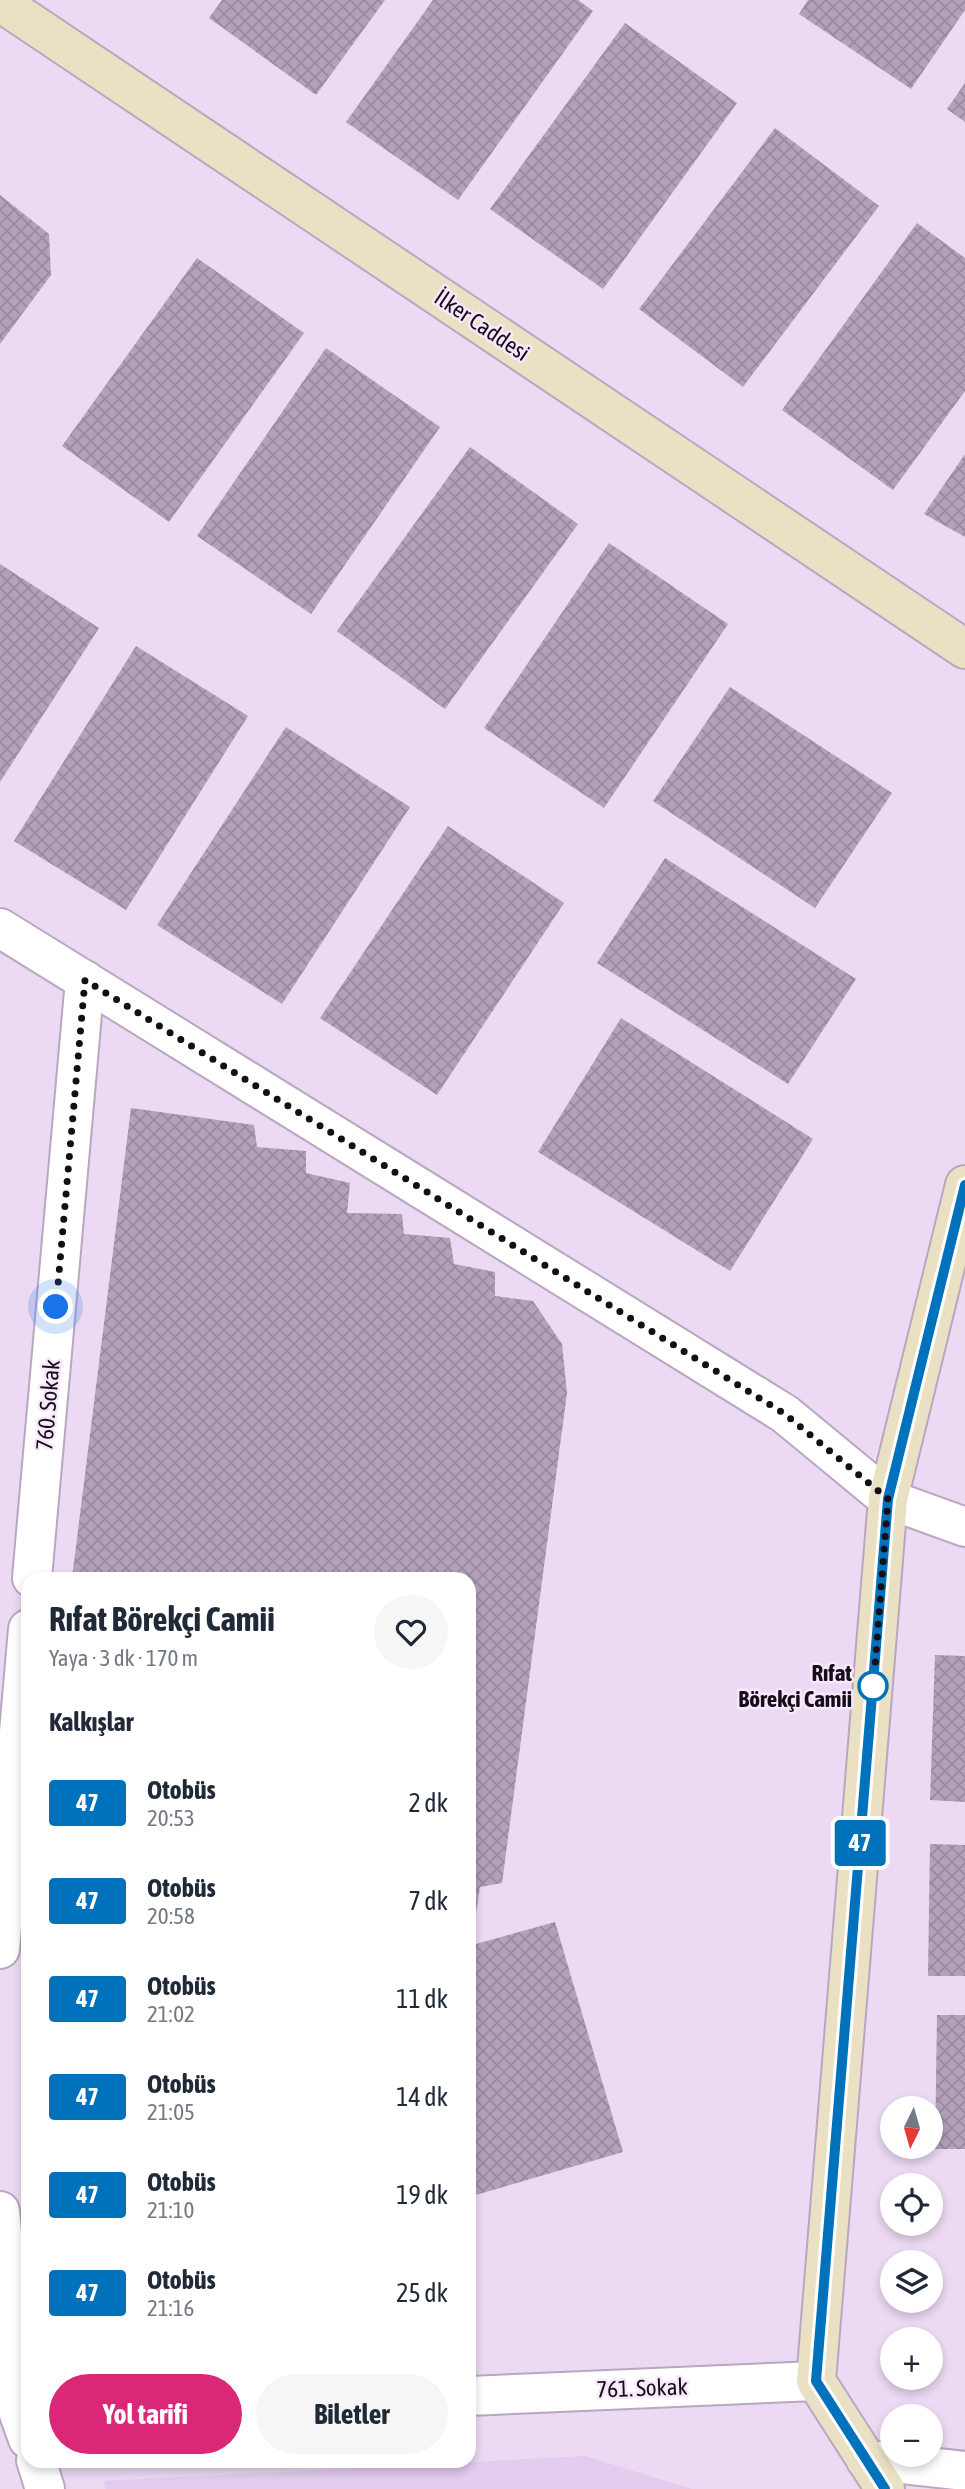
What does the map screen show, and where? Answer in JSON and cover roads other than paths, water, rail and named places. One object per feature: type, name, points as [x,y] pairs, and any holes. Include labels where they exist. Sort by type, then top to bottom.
[{"type":"street","name":"İlker Caddesi","points":[[0,2],[965,649]]},
{"type":"street","points":[[0,928],[785,1414],[888,1499],[965,1527]]},
{"type":"street","name":"760. Sokak","points":[[33,1572],[85,980]]},
{"type":"street","points":[[965,1185],[888,1499],[816,2381],[875,2474],[965,2471]]},
{"type":"street","points":[[0,1949],[21,1709]]},
{"type":"street","points":[[0,2211],[19,2420]]},
{"type":"street","name":"761. Sokak","points":[[476,2396],[816,2381]]},
{"type":"street","points":[[39,2468],[46,2489]]},
{"type":"place","name":"Rıfat Börekçi Camii","points":[[873,1686]]}]
